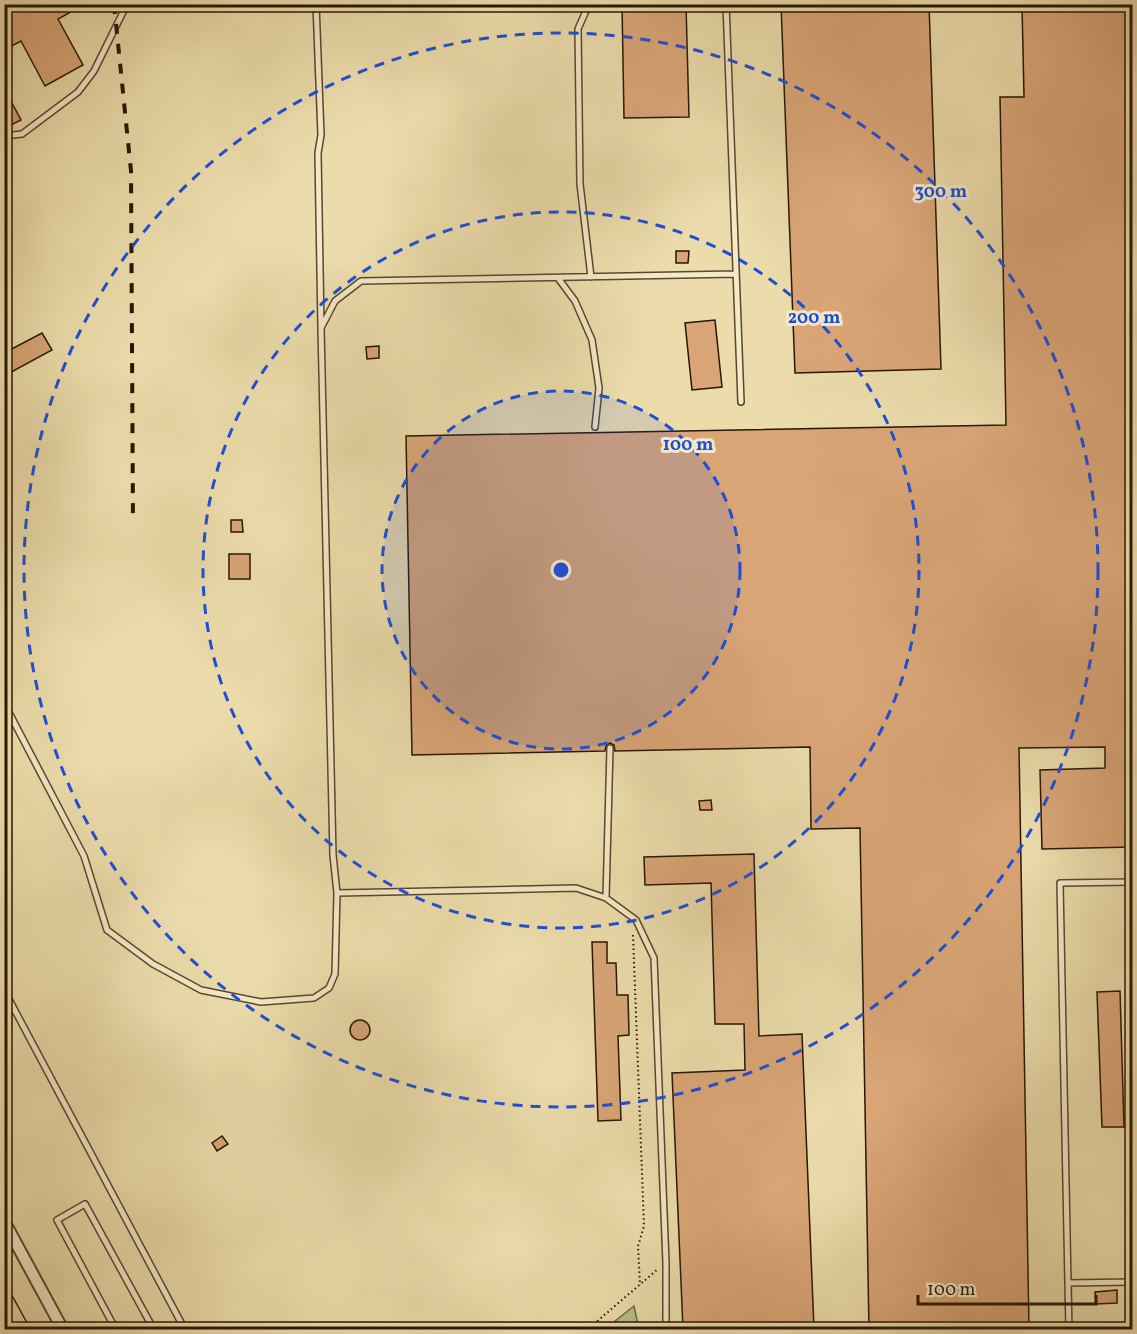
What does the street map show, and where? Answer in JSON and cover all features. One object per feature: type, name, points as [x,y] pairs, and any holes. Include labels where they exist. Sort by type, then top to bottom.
[{"type":"street","points":[[4,1221],[63,1329]]},
{"type":"lane","points":[[4,136],[22,134],[78,92],[94,71],[127,4]]},
{"type":"lane","points":[[4,704],[84,856],[107,930],[153,964],[201,990],[261,1002],[314,998],[329,988],[335,974],[337,894],[333,855],[318,153],[321,135],[316,4]]},
{"type":"lane","points":[[589,4],[579,29],[580,184],[591,277]]},
{"type":"lane","points":[[726,4],[741,402]]},
{"type":"lane","points":[[321,328],[335,301],[361,281],[735,274]]},
{"type":"lane","points":[[558,278],[575,301],[592,340],[599,388],[595,427]]},
{"type":"lane","points":[[606,898],[610,748]]},
{"type":"lane","points":[[1069,1329],[1060,883],[1132,882]]},
{"type":"lane","points":[[337,894],[576,888],[606,898],[636,920],[654,958],[666,1263],[666,1326]]},
{"type":"lane","points":[[4,990],[185,1329]]},
{"type":"lane","points":[[116,1329],[57,1220],[86,1204],[154,1329]]},
{"type":"lane","points":[[1068,1283],[1132,1282]]},
{"type":"path","points":[[632,918],[644,1226],[638,1246],[640,1285]]},
{"type":"path","points":[[587,1329],[666,1263]]},
{"type":"path","points":[[619,1329],[666,1326]]},
{"type":"green space","points":[[634,1306],[639,1329],[605,1329]]},
{"type":"building","points":[[4,4],[85,4],[58,19],[83,65],[45,86],[21,41],[4,50]]},
{"type":"building","points":[[622,4],[686,4],[689,117],[624,118]]},
{"type":"building","points":[[781,4],[929,4],[941,369],[795,373]]},
{"type":"building","points":[[1022,4],[1132,4],[1132,847],[1042,849],[1040,770],[1105,768],[1105,747],[1019,748],[1029,1329],[869,1329],[860,828],[811,829],[810,747],[615,751],[614,745],[610,743],[606,746],[605,751],[412,755],[406,436],[1006,425],[1000,97],[1024,97]]},
{"type":"building","points":[[4,88],[21,120],[11,125],[4,114]]},
{"type":"building","points":[[676,251],[689,251],[688,263],[676,263]]},
{"type":"building","points":[[715,320],[722,387],[692,390],[685,323]]},
{"type":"building","points":[[42,333],[52,350],[4,376],[4,353]]},
{"type":"building","points":[[379,346],[379,358],[367,359],[366,347]]},
{"type":"building","points":[[231,520],[242,520],[243,532],[231,532]]},
{"type":"building","points":[[229,554],[250,554],[250,579],[229,579]]},
{"type":"building","points":[[711,800],[712,810],[700,810],[699,801]]},
{"type":"building","points":[[754,854],[759,1036],[802,1034],[814,1329],[683,1329],[672,1073],[745,1070],[744,1024],[715,1024],[711,883],[645,885],[644,857]]},
{"type":"building","points":[[592,942],[607,942],[607,963],[616,963],[617,995],[628,995],[629,1035],[618,1036],[621,1120],[598,1121]]},
{"type":"building","points":[[1120,991],[1124,1127],[1102,1127],[1097,992]]},
{"type":"building","points":[[360,1020],[367,1023],[370,1030],[367,1037],[360,1040],[353,1037],[350,1030],[353,1023]]},
{"type":"building","points":[[222,1136],[228,1144],[217,1151],[212,1143]]},
{"type":"building","points":[[1117,1290],[1117,1303],[1096,1304],[1095,1292]]},
{"type":"tram line","points":[[4,1281],[31,1330]]},
{"type":"railway","points":[[114,4],[131,171],[133,523]]}]
